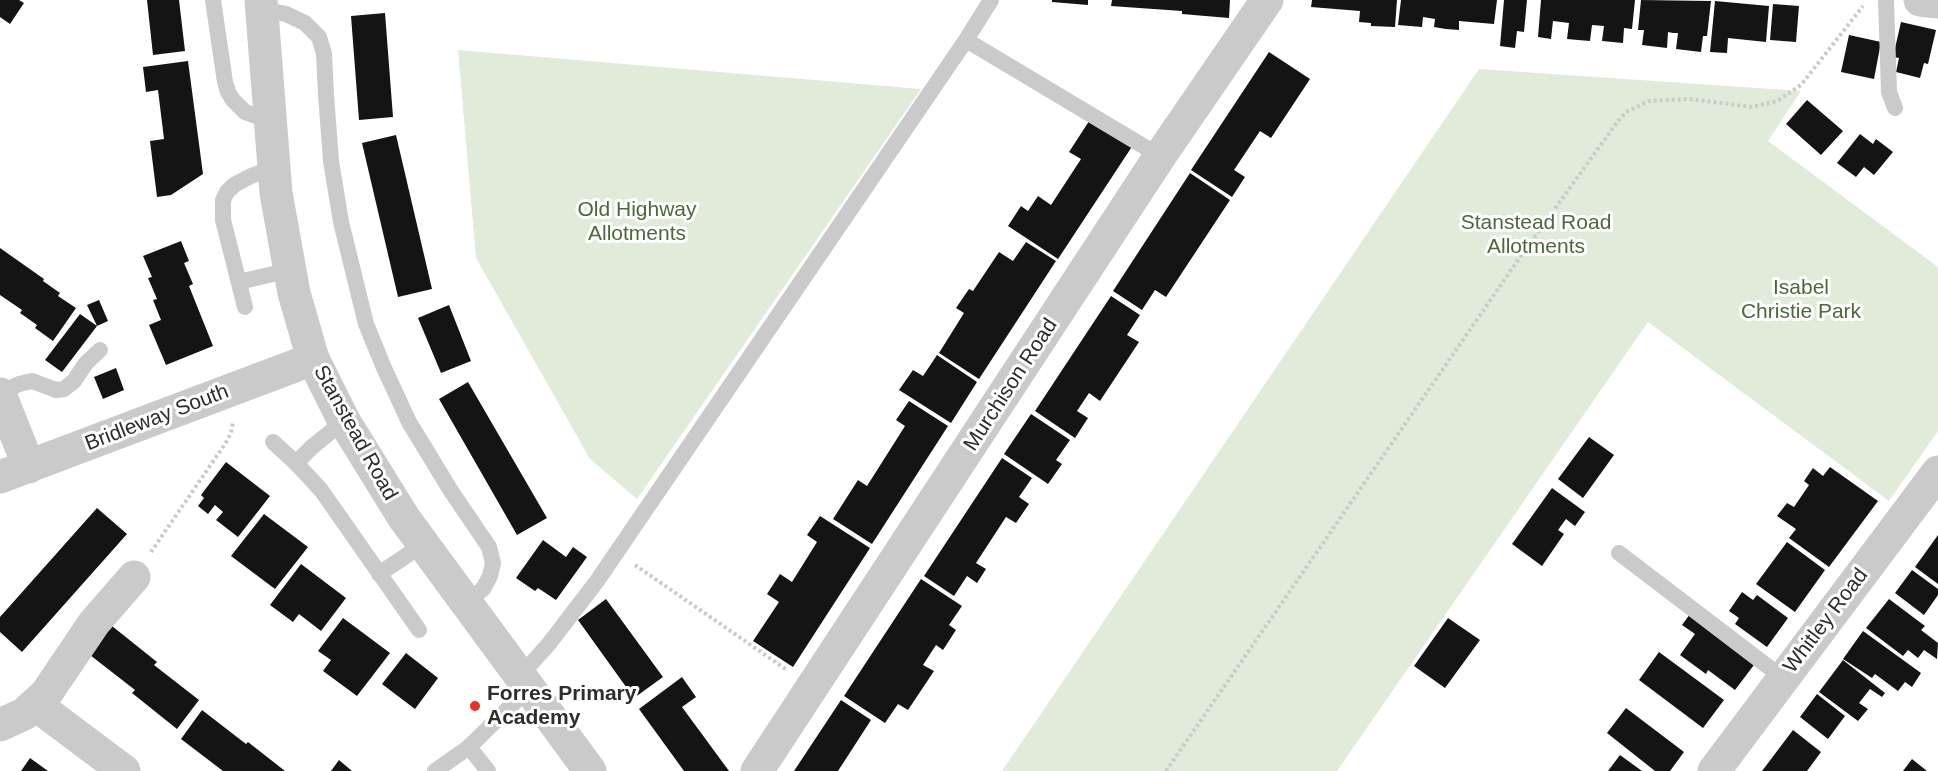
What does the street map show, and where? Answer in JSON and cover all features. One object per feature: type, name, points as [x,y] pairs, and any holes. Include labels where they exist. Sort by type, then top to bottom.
[{"type":"street","name":"Murchison Road","points":[[757,771],[1160,156],[1267,0]]},
{"type":"street","points":[[1920,0],[1938,2]]},
{"type":"street","name":"Stanstead Road","points":[[261,4],[274,168],[284,240],[299,314],[313,359],[344,422],[422,545],[590,771]]},
{"type":"street","name":"Bridleway South","points":[[15,472],[313,359]]},
{"type":"street","points":[[0,393],[15,472]]},
{"type":"street","name":"Whitley Road","points":[[1714,771],[1938,472]]},
{"type":"street","points":[[0,725],[24,714],[36,705],[56,681],[94,623],[134,577]]},
{"type":"street","points":[[36,705],[124,771]]},
{"type":"lane","points":[[213,0],[228,92],[244,112],[270,121]]},
{"type":"lane","points":[[435,771],[469,747],[524,683],[548,645],[597,582],[991,0]]},
{"type":"lane","points":[[1886,0],[1889,92],[1895,108]]},
{"type":"lane","points":[[261,4],[305,23],[319,37],[324,54],[332,161],[341,222],[366,324],[409,422],[451,491],[489,547],[493,563],[490,576],[483,589],[465,603]]},
{"type":"lane","points":[[966,40],[1160,156]]},
{"type":"lane","points":[[245,307],[223,220],[223,200],[234,185],[274,168]]},
{"type":"lane","points":[[239,282],[290,270]]},
{"type":"lane","points":[[0,393],[32,381],[56,390],[64,389],[75,381],[86,363],[100,350]]},
{"type":"lane","points":[[297,462],[344,422]]},
{"type":"lane","points":[[273,442],[297,462],[338,512],[419,630]]},
{"type":"lane","points":[[379,574],[422,545]]},
{"type":"lane","points":[[1619,553],[1783,678]]},
{"type":"lane","points":[[469,747],[488,771]]},
{"type":"path","points":[[1166,771],[1518,260],[1626,112],[1649,101],[1689,99],[1752,106],[1777,101],[1801,85],[1867,0]]},
{"type":"path","points":[[134,577],[231,433],[232,417],[224,393]]},
{"type":"path","points":[[617,552],[812,687]]},
{"type":"green space","name":"Old Highway Allotments","points":[[458,50],[921,89],[637,499],[590,459],[476,258]]},
{"type":"green space","name":"Stanstead Road Allotments","points":[[1479,69],[1801,91],[1768,141],[1938,267],[1938,431],[1889,501],[1648,322],[1337,771],[1002,771]]},
{"type":"building","points":[[0,0],[19,0],[24,3],[10,24],[0,17]]},
{"type":"building","points":[[147,0],[179,0],[185,51],[153,55]]},
{"type":"building","points":[[1052,0],[1088,0],[1088,5],[1052,2]]},
{"type":"building","points":[[1112,0],[1230,0],[1229,18],[1182,14],[1182,11],[1111,6]]},
{"type":"building","points":[[1312,0],[1397,0],[1395,27],[1371,26],[1371,23],[1359,22],[1360,11],[1311,7]]},
{"type":"building","points":[[1401,0],[1497,0],[1494,24],[1459,21],[1459,30],[1446,29],[1434,27],[1435,19],[1423,17],[1422,27],[1398,25]]},
{"type":"building","points":[[1504,0],[1527,0],[1524,32],[1517,31],[1515,48],[1500,46]]},
{"type":"building","points":[[1541,0],[1635,0],[1632,29],[1624,28],[1623,43],[1602,41],[1604,26],[1592,25],[1590,41],[1567,39],[1569,23],[1553,21],[1551,39],[1538,37]]},
{"type":"building","points":[[1641,0],[1711,1],[1707,36],[1703,36],[1701,52],[1676,49],[1678,33],[1668,32],[1667,48],[1642,45],[1644,30],[1638,30]]},
{"type":"building","points":[[1715,1],[1769,6],[1766,42],[1728,38],[1727,53],[1710,52]]},
{"type":"building","points":[[1773,4],[1799,6],[1796,42],[1770,40]]},
{"type":"building","points":[[385,13],[393,117],[359,120],[351,16]]},
{"type":"building","points":[[1901,22],[1936,30],[1928,64],[1924,63],[1920,78],[1896,72],[1899,58],[1893,57]]},
{"type":"building","points":[[1849,35],[1881,42],[1874,79],[1841,72]]},
{"type":"building","points":[[1269,52],[1310,79],[1271,138],[1260,131],[1234,170],[1245,177],[1232,197],[1191,170]]},
{"type":"building","points":[[188,61],[203,174],[171,195],[157,197],[150,141],[164,139],[158,90],[146,92],[143,67]]},
{"type":"building","points":[[1807,100],[1843,131],[1821,155],[1786,124]]},
{"type":"building","points":[[1095,112],[1137,139],[1058,259],[1008,226],[1021,206],[1028,211],[1038,196],[1051,205],[1081,159],[1069,152]]},
{"type":"building","points":[[1860,134],[1873,144],[1876,139],[1893,152],[1874,175],[1864,167],[1856,177],[1837,163]]},
{"type":"building","points":[[396,135],[432,289],[398,297],[362,143]]},
{"type":"building","points":[[1190,173],[1230,200],[1166,297],[1155,290],[1142,310],[1113,291]]},
{"type":"building","points":[[181,241],[189,261],[184,263],[193,284],[189,286],[213,346],[166,365],[149,325],[161,320],[153,300],[157,299],[148,278],[152,277],[143,256]]},
{"type":"building","points":[[1026,242],[1056,261],[979,379],[939,353],[964,313],[956,308],[969,289],[973,291],[999,252],[1013,261]]},
{"type":"building","points":[[0,248],[44,279],[43,281],[60,293],[58,296],[76,308],[53,341],[35,328],[37,325],[20,313],[22,310],[0,295]]},
{"type":"building","points":[[1111,296],[1140,315],[1127,335],[1139,342],[1100,401],[1089,393],[1077,411],[1088,418],[1075,438],[1035,411]]},
{"type":"building","points":[[99,300],[108,321],[97,326],[87,305]]},
{"type":"building","points":[[449,305],[471,361],[441,373],[418,318]]},
{"type":"building","points":[[80,314],[97,326],[62,372],[45,360]]},
{"type":"building","points":[[937,355],[977,382],[951,423],[899,390],[913,370],[923,376]]},
{"type":"building","points":[[116,368],[124,390],[103,399],[94,377]]},
{"type":"building","points":[[468,382],[547,518],[517,535],[439,399]]},
{"type":"building","points":[[909,401],[948,426],[872,544],[833,519],[858,480],[867,486],[905,426],[896,420]]},
{"type":"building","points":[[1031,414],[1070,440],[1056,460],[1062,464],[1048,484],[1004,454]]},
{"type":"building","points":[[1589,437],[1614,455],[1583,498],[1558,479]]},
{"type":"building","points":[[1002,458],[1032,478],[1019,497],[1029,504],[1016,523],[1006,517],[976,563],[986,569],[977,583],[967,576],[954,596],[924,576]]},
{"type":"building","points":[[226,462],[270,496],[238,537],[216,520],[223,512],[215,505],[208,514],[198,506],[204,498],[201,495]]},
{"type":"building","points":[[1830,467],[1878,501],[1829,567],[1789,538],[1796,529],[1777,516],[1787,503],[1794,507],[1809,485],[1804,481],[1813,468],[1823,476]]},
{"type":"building","points":[[1552,488],[1585,512],[1575,526],[1566,519],[1558,530],[1564,534],[1542,566],[1512,544]]},
{"type":"building","points":[[97,508],[127,534],[22,652],[0,632],[0,617]]},
{"type":"building","points":[[264,514],[308,547],[275,589],[231,556]]},
{"type":"building","points":[[820,516],[870,548],[793,667],[753,641],[779,602],[767,594],[780,574],[792,582],[817,542],[807,535]]},
{"type":"building","points":[[1938,535],[1938,584],[1915,567]]},
{"type":"building","points":[[543,540],[566,557],[573,547],[587,557],[556,600],[538,588],[535,591],[516,578]]},
{"type":"building","points":[[1787,542],[1825,570],[1795,612],[1756,584]]},
{"type":"building","points":[[301,564],[346,598],[321,631],[299,614],[293,622],[270,605]]},
{"type":"building","points":[[1912,570],[1938,589],[1938,595],[1924,615],[1895,593]]},
{"type":"building","points":[[921,579],[962,606],[949,625],[956,630],[943,650],[936,645],[923,665],[934,671],[908,710],[898,704],[885,723],[844,696]]},
{"type":"building","points":[[1742,592],[1753,600],[1757,595],[1788,618],[1767,647],[1735,624],[1739,618],[1729,611]]},
{"type":"building","points":[[606,599],[663,677],[634,698],[578,620]]},
{"type":"building","points":[[1889,599],[1925,626],[1921,630],[1938,643],[1937,659],[1924,650],[1918,658],[1908,650],[1903,656],[1866,628]]},
{"type":"building","points":[[1690,614],[1760,657],[1735,690],[1708,670],[1706,674],[1680,655],[1695,634],[1682,625]]},
{"type":"building","points":[[343,618],[390,653],[357,696],[323,671],[331,660],[318,651]]},
{"type":"building","points":[[1448,618],[1480,640],[1445,688],[1414,666]]},
{"type":"building","points":[[112,626],[157,662],[154,665],[199,700],[177,729],[132,693],[135,690],[90,655]]},
{"type":"building","points":[[1863,631],[1921,673],[1912,687],[1905,682],[1898,691],[1875,674],[1872,678],[1843,659]]},
{"type":"building","points":[[1659,652],[1724,700],[1703,728],[1639,680]]},
{"type":"building","points":[[406,653],[438,678],[415,709],[382,684]]},
{"type":"building","points":[[1843,660],[1885,693],[1882,697],[1870,689],[1859,703],[1868,709],[1858,721],[1819,692]]},
{"type":"building","points":[[682,677],[696,697],[682,707],[729,771],[684,771],[639,709]]},
{"type":"building","points":[[1817,694],[1845,716],[1828,739],[1800,717]]},
{"type":"building","points":[[841,700],[871,720],[838,771],[794,771]]},
{"type":"building","points":[[1626,708],[1684,752],[1670,771],[1655,771],[1607,733]]},
{"type":"building","points":[[202,710],[285,771],[223,771],[181,739]]},
{"type":"building","points":[[1793,730],[1821,752],[1807,771],[1762,771]]},
{"type":"building","points":[[1620,755],[1642,771],[1608,771]]},
{"type":"building","points":[[30,758],[48,771],[21,771]]},
{"type":"building","points":[[1912,759],[1927,771],[1903,771]]},
{"type":"building","points":[[339,760],[352,771],[331,771]]},
{"type":"place","name":"Forres Primary Academy","points":[[475,706]]},
{"type":"park label","name":"Isabel Christie Park","points":[[1801,300]]}]
